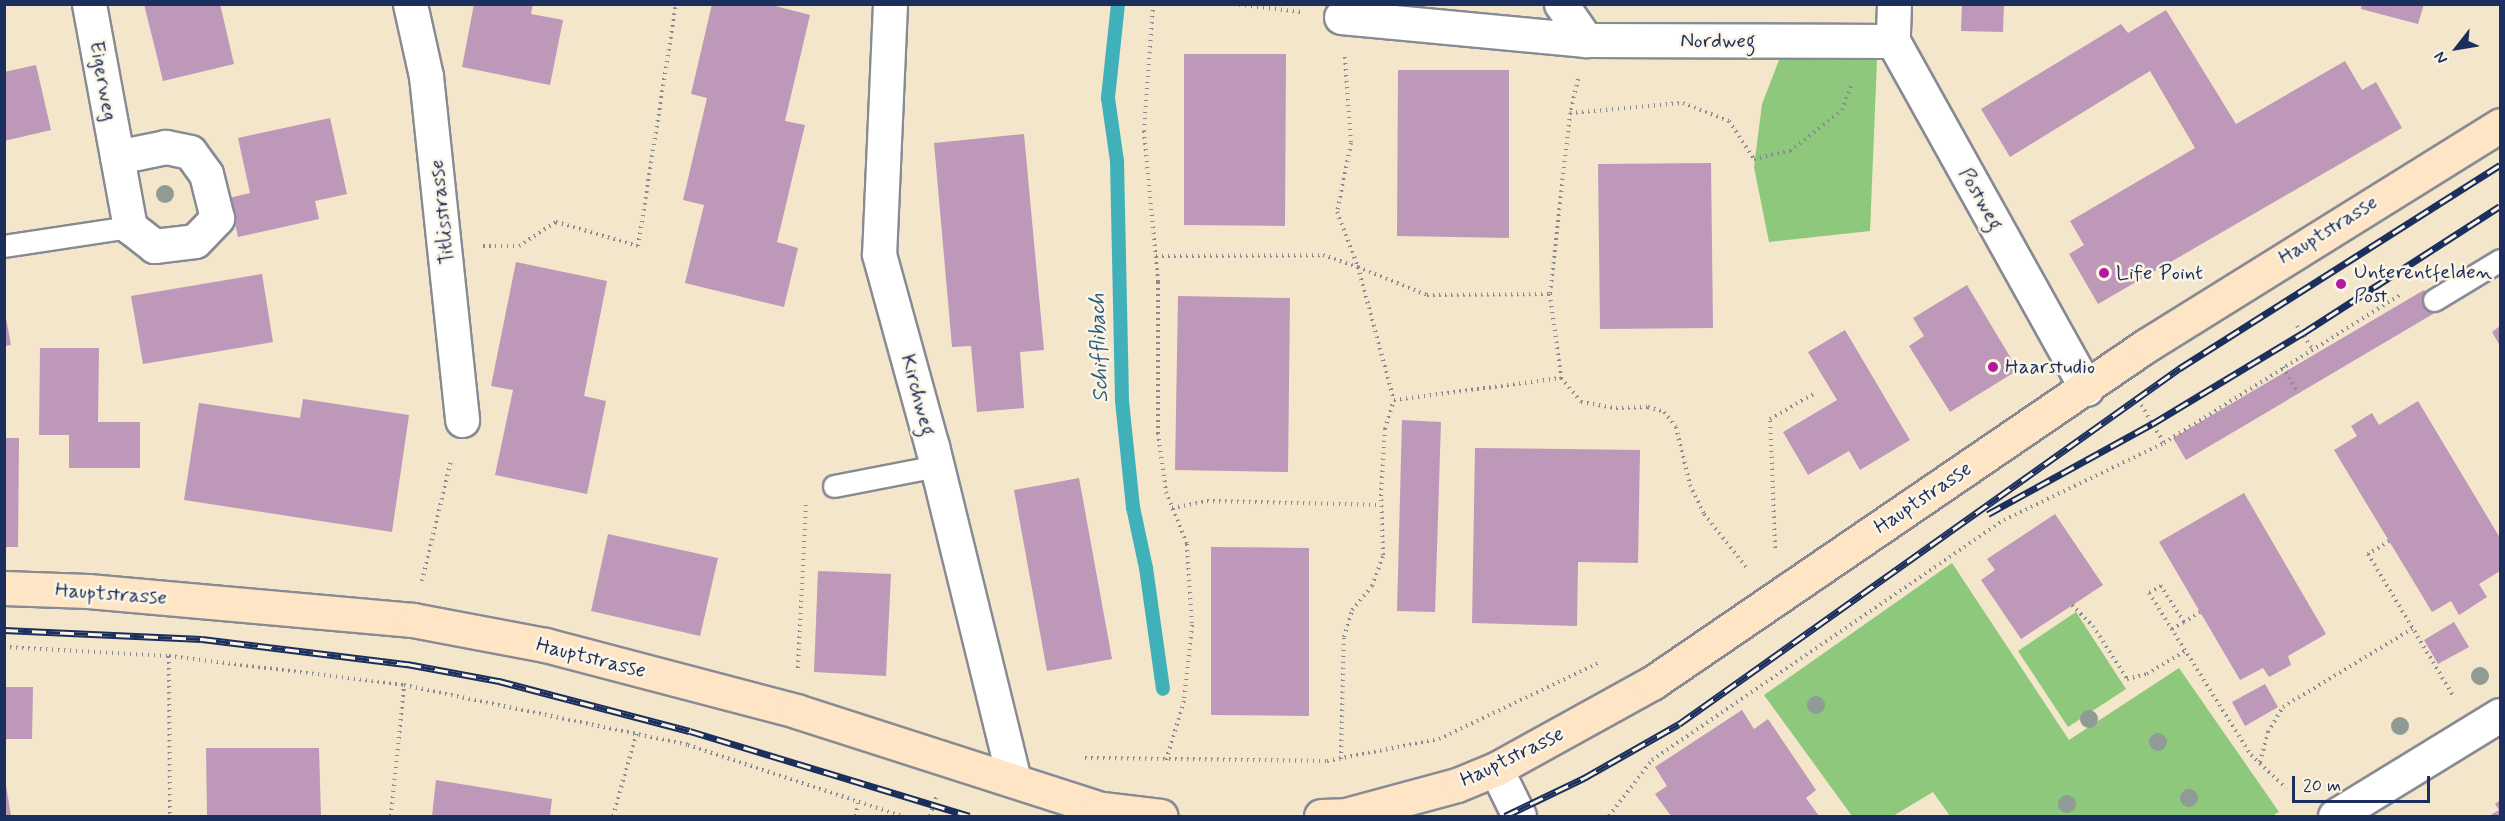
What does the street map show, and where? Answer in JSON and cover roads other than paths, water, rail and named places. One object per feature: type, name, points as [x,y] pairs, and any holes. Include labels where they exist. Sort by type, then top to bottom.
[{"type":"main road","name":"Hauptstrasse","points":[[1321,816],[1346,815],[1457,785],[1496,769],[1652,684],[2229,291],[2500,125]]},
{"type":"main road","name":"Hauptstrasse","points":[[4,588],[88,591],[413,620],[545,645],[796,711],[1102,809],[1161,816]]},
{"type":"street","name":"Eigerweg","points":[[89,4],[130,227]]},
{"type":"street","name":"Titlisstrasse","points":[[411,4],[426,76],[446,246],[462,420]]},
{"type":"street","name":"Kirchweg","points":[[890,4],[879,254],[937,466],[1014,780]]},
{"type":"street","points":[[1561,4],[1586,40]]},
{"type":"street","points":[[1880,41],[1894,4]]},
{"type":"street","name":"Nordweg","points":[[1341,17],[1586,40],[1880,41]]},
{"type":"street","name":"Postweg","points":[[1880,41],[2087,389]]},
{"type":"street","points":[[117,157],[166,147],[190,152],[206,174],[217,218],[195,241],[154,246],[130,227]]},
{"type":"street","points":[[2335,816],[2488,723]]},
{"type":"street","points":[[1496,769],[1519,816]]},
{"type":"lane","points":[[4,246],[130,227]]},
{"type":"lane","points":[[2434,300],[2500,260]]},
{"type":"lane","points":[[834,486],[937,466]]},
{"type":"waterway","name":"Schifflibach","points":[[1118,4],[1108,98],[1117,161],[1122,401],[1133,507],[1146,568],[1163,689]]},
{"type":"railway","points":[[1505,816],[1584,778],[1679,724],[2180,368],[2500,165]]},
{"type":"railway","points":[[1988,514],[2152,424],[2303,333],[2500,206]]},
{"type":"railway","points":[[4,630],[202,639],[407,664],[499,681],[690,731],[969,816]]},
{"type":"place","name":"Life Point","points":[[2104,273]]},
{"type":"place","name":"Unterentfelden Post","points":[[2341,284]]},
{"type":"place","name":"Haarstudio","points":[[1993,367]]}]
